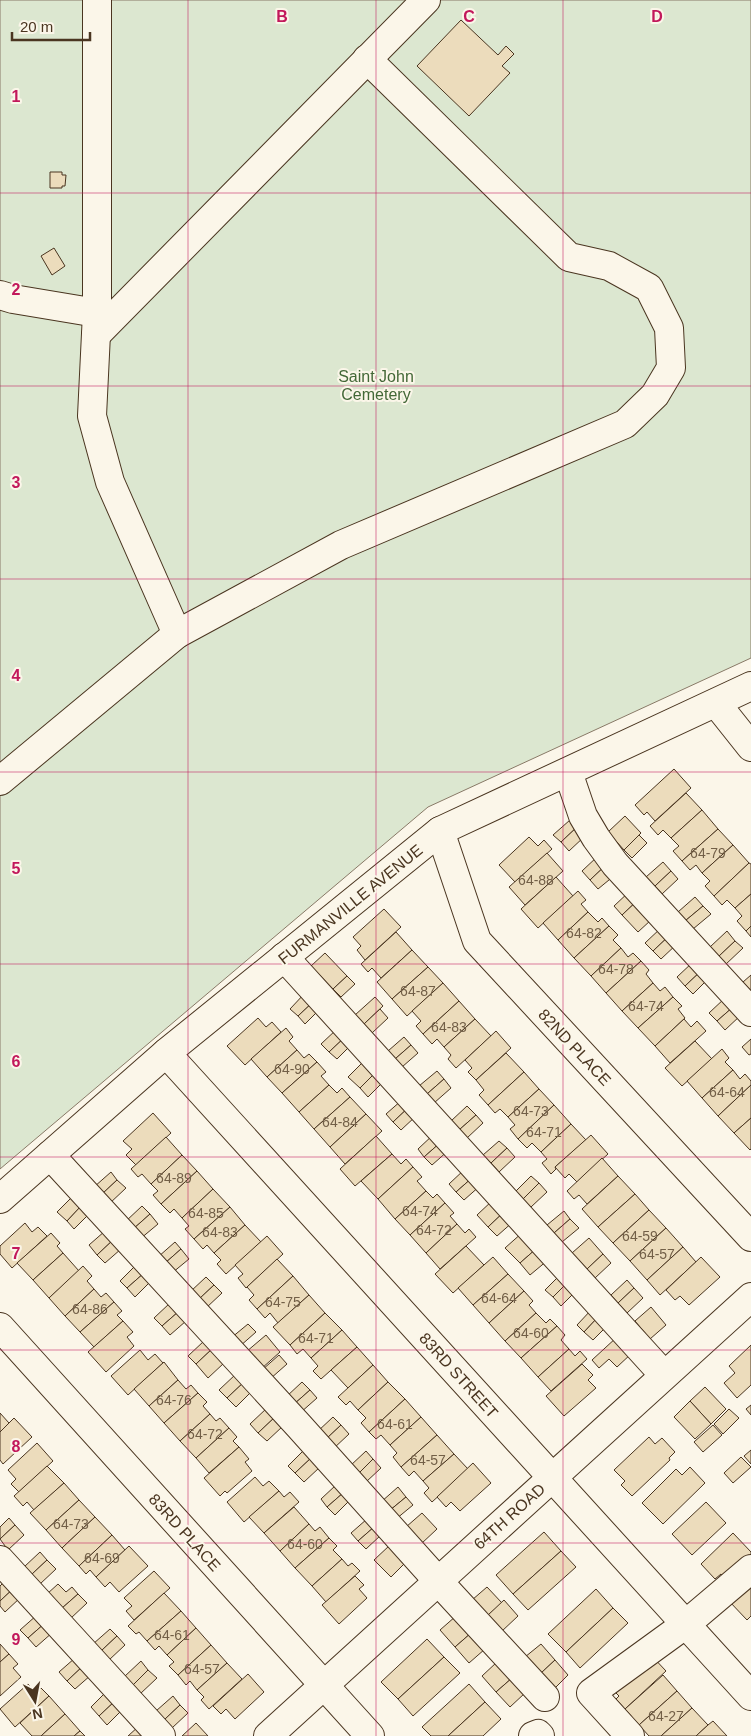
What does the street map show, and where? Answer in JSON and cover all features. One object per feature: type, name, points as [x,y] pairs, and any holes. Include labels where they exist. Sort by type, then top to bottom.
[{"type":"street","points":[[97,0],[96,324],[92,416],[110,482],[177,634]]},
{"type":"street","points":[[96,324],[426,0]]},
{"type":"street","points":[[0,781],[177,634],[341,545],[625,424],[655,394],[671,368],[669,328],[649,288],[609,266],[569,257],[368,59]]},
{"type":"street","points":[[0,295],[96,324]]},
{"type":"street","name":"FURMANVILLE AVENUE","points":[[0,1200],[166,1053],[440,831],[751,686]]},
{"type":"street","points":[[716,703],[751,747]]},
{"type":"street","points":[[568,772],[583,816],[615,864],[751,1012]]},
{"type":"street","name":"82ND PLACE","points":[[440,831],[477,941],[751,1237]]},
{"type":"street","points":[[284,957],[664,1375]]},
{"type":"street","name":"83RD STREET","points":[[166,1053],[751,1696]]},
{"type":"street","points":[[50,1155],[545,1697]]},
{"type":"street","name":"64TH ROAD","points":[[268,1736],[751,1297]]},
{"type":"street","name":"83RD PLACE","points":[[0,1327],[370,1736]]},
{"type":"street","points":[[0,1560],[161,1736]]},
{"type":"street","points":[[630,1736],[591,1694],[686,1624],[751,1569]]},
{"type":"street","points":[[533,1736],[538,1734],[540,1736]]},
{"type":"green space","name":"Saint John Cemetery","points":[[0,0],[751,0],[751,658],[428,807],[0,1169]]},
{"type":"building","points":[[461,20],[498,55],[506,46],[514,54],[502,66],[510,73],[469,116],[417,66]]},
{"type":"building","points":[[50,172],[62,172],[62,175],[66,175],[65,186],[62,186],[62,188],[50,188]]},
{"type":"building","points":[[54,248],[65,266],[52,275],[41,256]]},
{"type":"building","points":[[674,769],[691,788],[655,821],[647,812],[644,815],[635,805]]},
{"type":"building","points":[[686,793],[702,810],[671,838],[663,830],[658,835],[650,826]]},
{"type":"building","points":[[702,810],[718,829],[682,861],[673,851],[679,846],[671,838]]},
{"type":"building","points":[[625,816],[641,833],[624,850],[608,832]]},
{"type":"building","points":[[570,820],[577,827],[561,842],[553,835]]},
{"type":"building","points":[[577,827],[585,836],[569,851],[561,842]]},
{"type":"building","points":[[718,829],[733,845],[702,873],[696,865],[690,870],[682,861]]},
{"type":"building","points":[[639,835],[647,843],[632,858],[624,850]]},
{"type":"building","points":[[529,837],[538,846],[544,840],[552,849],[515,882],[499,865]]},
{"type":"building","points":[[733,845],[749,863],[714,896],[705,886],[710,881],[702,873]]},
{"type":"building","points":[[547,853],[563,871],[525,905],[509,887]]},
{"type":"building","points":[[598,856],[606,865],[590,880],[582,871]]},
{"type":"building","points":[[663,862],[671,871],[655,886],[646,877]]},
{"type":"building","points":[[749,863],[751,864],[751,894],[735,908],[727,900],[722,905],[714,896]]},
{"type":"building","points":[[606,865],[615,875],[598,889],[590,880]]},
{"type":"building","points":[[671,871],[678,879],[662,894],[655,886]]},
{"type":"building","points":[[556,877],[573,896],[538,928],[521,909]]},
{"type":"building","points":[[578,891],[586,900],[581,904],[588,912],[558,940],[543,923]]},
{"type":"building","points":[[630,891],[638,900],[622,915],[614,906]]},
{"type":"building","points":[[751,894],[751,926],[746,931],[737,921],[742,916],[735,908]]},
{"type":"building","points":[[695,897],[703,906],[685,921],[678,912]]},
{"type":"building","points":[[638,900],[651,920],[638,932],[622,915]]},
{"type":"building","points":[[703,906],[711,914],[693,929],[685,921]]},
{"type":"building","points":[[384,909],[401,927],[365,960],[357,950],[361,946],[353,937]]},
{"type":"building","points":[[588,912],[598,922],[602,918],[609,926],[574,958],[558,940]]},
{"type":"building","points":[[609,926],[618,935],[613,940],[621,948],[591,976],[574,958]]},
{"type":"building","points":[[751,926],[751,937],[746,931]]},
{"type":"building","points":[[662,927],[670,935],[653,951],[645,943]]},
{"type":"building","points":[[727,931],[735,941],[718,957],[710,947]]},
{"type":"building","points":[[396,932],[412,950],[381,978],[372,968],[368,972],[361,964]]},
{"type":"building","points":[[670,935],[678,943],[661,959],[653,951]]},
{"type":"building","points":[[735,941],[743,948],[725,965],[718,957]]},
{"type":"building","points":[[621,948],[628,957],[633,953],[641,961],[606,993],[591,976]]},
{"type":"building","points":[[412,950],[428,967],[392,999],[377,982]]},
{"type":"building","points":[[325,953],[347,976],[333,989],[311,966]]},
{"type":"building","points":[[641,961],[649,970],[646,974],[653,983],[622,1011],[606,993]]},
{"type":"building","points":[[693,962],[701,971],[685,986],[677,977]]},
{"type":"building","points":[[428,967],[443,983],[407,1016],[392,999]]},
{"type":"building","points":[[701,971],[708,979],[693,994],[685,986]]},
{"type":"building","points":[[751,975],[751,991],[743,982]]},
{"type":"building","points":[[347,976],[355,984],[341,997],[333,989]]},
{"type":"building","points":[[443,983],[459,1001],[423,1034],[416,1026],[421,1021],[412,1011]]},
{"type":"building","points":[[653,983],[660,991],[665,987],[673,997],[638,1028],[622,1011]]},
{"type":"building","points":[[305,993],[313,1002],[298,1016],[290,1009]]},
{"type":"building","points":[[375,997],[383,1006],[364,1024],[355,1015]]},
{"type":"building","points":[[673,997],[682,1006],[678,1009],[685,1018],[655,1046],[638,1028]]},
{"type":"building","points":[[725,998],[733,1007],[717,1021],[709,1013]]},
{"type":"building","points":[[459,1001],[475,1019],[444,1047],[437,1039],[432,1044],[423,1034]]},
{"type":"building","points":[[313,1002],[320,1009],[305,1024],[298,1016]]},
{"type":"building","points":[[733,1007],[741,1015],[725,1030],[717,1021]]},
{"type":"building","points":[[380,1009],[388,1018],[372,1033],[364,1024]]},
{"type":"building","points":[[258,1018],[266,1027],[272,1022],[281,1032],[245,1065],[227,1046]]},
{"type":"building","points":[[475,1019],[491,1036],[456,1068],[448,1059],[451,1055],[444,1047]]},
{"type":"building","points":[[684,1019],[691,1027],[697,1021],[706,1031],[670,1063],[655,1046]]},
{"type":"building","points":[[286,1028],[293,1037],[289,1041],[297,1050],[267,1077],[251,1059]]},
{"type":"building","points":[[337,1029],[345,1037],[329,1052],[321,1044]]},
{"type":"building","points":[[496,1031],[511,1048],[476,1080],[468,1072],[472,1068],[465,1060]]},
{"type":"building","points":[[345,1037],[352,1044],[337,1059],[329,1052]]},
{"type":"building","points":[[404,1037],[411,1045],[395,1059],[388,1051]]},
{"type":"building","points":[[751,1039],[751,1054],[749,1055],[742,1047]]},
{"type":"building","points":[[695,1041],[712,1059],[682,1086],[665,1068]]},
{"type":"building","points":[[411,1045],[418,1053],[402,1067],[395,1059]]},
{"type":"building","points":[[722,1049],[729,1058],[725,1062],[733,1070],[702,1098],[687,1081]]},
{"type":"building","points":[[297,1050],[304,1058],[309,1054],[317,1062],[282,1093],[267,1077]]},
{"type":"building","points":[[506,1053],[524,1072],[488,1105],[479,1095],[484,1090],[476,1080]]},
{"type":"building","points":[[365,1060],[376,1072],[360,1088],[348,1077]]},
{"type":"building","points":[[317,1062],[326,1072],[321,1076],[329,1085],[299,1112],[282,1093]]},
{"type":"building","points":[[733,1070],[740,1079],[745,1074],[751,1081],[751,1085],[718,1116],[702,1098]]},
{"type":"building","points":[[437,1071],[444,1079],[427,1094],[419,1086]]},
{"type":"building","points":[[376,1072],[385,1080],[368,1097],[360,1088]]},
{"type":"building","points":[[524,1072],[539,1089],[508,1117],[500,1109],[495,1113],[488,1105]]},
{"type":"building","points":[[444,1079],[451,1088],[434,1103],[427,1094]]},
{"type":"building","points":[[329,1085],[337,1093],[342,1088],[350,1097],[314,1129],[299,1112]]},
{"type":"building","points":[[751,1085],[751,1118],[734,1133],[718,1116]]},
{"type":"building","points":[[539,1089],[554,1105],[518,1139],[510,1129],[515,1125],[508,1117]]},
{"type":"building","points":[[350,1097],[366,1114],[330,1147],[314,1129]]},
{"type":"building","points":[[402,1100],[409,1107],[393,1122],[386,1114]]},
{"type":"building","points":[[554,1105],[571,1124],[541,1152],[532,1143],[527,1148],[518,1139]]},
{"type":"building","points":[[467,1106],[476,1115],[459,1130],[451,1121]]},
{"type":"building","points":[[409,1107],[416,1116],[401,1130],[393,1122]]},
{"type":"building","points":[[153,1113],[171,1133],[136,1165],[126,1155],[132,1149],[123,1141]]},
{"type":"building","points":[[366,1114],[382,1131],[345,1164],[330,1147]]},
{"type":"building","points":[[476,1115],[483,1123],[467,1138],[459,1130]]},
{"type":"building","points":[[751,1118],[751,1149],[750,1150],[734,1133]]},
{"type":"building","points":[[571,1124],[586,1140],[555,1167],[556,1169],[551,1174],[542,1163],[547,1159],[541,1152]]},
{"type":"building","points":[[434,1134],[441,1142],[424,1157],[418,1149]]},
{"type":"building","points":[[591,1135],[608,1154],[577,1182],[569,1174],[565,1178],[555,1167]]},
{"type":"building","points":[[376,1136],[392,1154],[355,1186],[340,1169]]},
{"type":"building","points":[[166,1137],[182,1155],[151,1184],[142,1174],[138,1177],[131,1169]]},
{"type":"building","points":[[499,1141],[507,1148],[491,1163],[483,1155]]},
{"type":"building","points":[[441,1142],[449,1150],[432,1165],[424,1157]]},
{"type":"building","points":[[507,1148],[515,1157],[499,1172],[491,1163]]},
{"type":"building","points":[[392,1154],[401,1164],[406,1159],[413,1167],[378,1199],[361,1181]]},
{"type":"building","points":[[182,1155],[197,1171],[161,1204],[153,1195],[158,1191],[151,1184]]},
{"type":"building","points":[[602,1158],[618,1176],[587,1204],[579,1195],[574,1199],[567,1191]]},
{"type":"building","points":[[413,1167],[422,1177],[417,1181],[426,1191],[395,1219],[378,1199]]},
{"type":"building","points":[[465,1169],[473,1177],[456,1192],[449,1184]]},
{"type":"building","points":[[197,1171],[213,1189],[182,1218],[174,1209],[170,1213],[161,1204]]},
{"type":"building","points":[[111,1172],[117,1180],[101,1195],[94,1187]]},
{"type":"building","points":[[531,1176],[539,1183],[523,1199],[516,1191]]},
{"type":"building","points":[[618,1176],[635,1194],[598,1227],[582,1209]]},
{"type":"building","points":[[473,1177],[481,1185],[464,1200],[456,1192]]},
{"type":"building","points":[[117,1180],[126,1188],[109,1204],[101,1195]]},
{"type":"building","points":[[539,1183],[547,1192],[531,1207],[523,1199]]},
{"type":"building","points":[[213,1189],[230,1207],[194,1239],[185,1229],[189,1226],[182,1218]]},
{"type":"building","points":[[426,1191],[433,1198],[437,1194],[445,1203],[410,1235],[395,1219]]},
{"type":"building","points":[[635,1194],[649,1210],[613,1243],[598,1227]]},
{"type":"building","points":[[73,1196],[82,1205],[67,1221],[57,1212]]},
{"type":"building","points":[[493,1200],[505,1211],[488,1227],[477,1215]]},
{"type":"building","points":[[445,1203],[454,1213],[450,1216],[457,1224],[426,1253],[410,1235]]},
{"type":"building","points":[[82,1205],[90,1213],[74,1229],[67,1221]]},
{"type":"building","points":[[142,1206],[150,1214],[132,1230],[125,1222]]},
{"type":"building","points":[[230,1207],[245,1225],[214,1253],[207,1245],[203,1249],[194,1239]]},
{"type":"building","points":[[649,1210],[666,1228],[630,1261],[613,1243]]},
{"type":"building","points":[[505,1211],[514,1221],[497,1236],[488,1227]]},
{"type":"building","points":[[564,1211],[570,1219],[554,1233],[547,1225]]},
{"type":"building","points":[[150,1214],[158,1224],[140,1239],[132,1230]]},
{"type":"building","points":[[570,1219],[579,1228],[562,1242],[554,1233]]},
{"type":"building","points":[[25,1223],[32,1232],[38,1227],[47,1236],[12,1268],[0,1254],[0,1246]]},
{"type":"building","points":[[457,1224],[465,1233],[469,1229],[476,1237],[440,1269],[426,1253]]},
{"type":"building","points":[[245,1225],[261,1242],[226,1274],[217,1264],[221,1260],[214,1253]]},
{"type":"building","points":[[666,1228],[683,1247],[647,1280],[630,1261]]},
{"type":"building","points":[[105,1231],[113,1240],[97,1255],[89,1245]]},
{"type":"building","points":[[523,1232],[537,1248],[520,1263],[505,1248]]},
{"type":"building","points":[[51,1233],[60,1243],[57,1246],[63,1253],[33,1280],[17,1263]]},
{"type":"building","points":[[267,1236],[283,1254],[246,1288],[238,1278],[243,1274],[235,1265]]},
{"type":"building","points":[[589,1238],[603,1254],[587,1269],[572,1253]]},
{"type":"building","points":[[113,1240],[121,1249],[105,1263],[97,1255]]},
{"type":"building","points":[[175,1242],[181,1249],[164,1264],[158,1257]]},
{"type":"building","points":[[466,1246],[484,1265],[453,1293],[435,1274]]},
{"type":"building","points":[[683,1247],[696,1262],[660,1295],[647,1280]]},
{"type":"building","points":[[537,1248],[548,1260],[530,1275],[520,1263]]},
{"type":"building","points":[[181,1249],[189,1259],[172,1273],[164,1264]]},
{"type":"building","points":[[63,1253],[79,1271],[49,1298],[33,1280]]},
{"type":"building","points":[[603,1254],[611,1263],[595,1278],[587,1269]]},
{"type":"building","points":[[493,1257],[508,1274],[473,1305],[458,1288]]},
{"type":"building","points":[[701,1257],[720,1277],[689,1305],[680,1296],[675,1300],[666,1290]]},
{"type":"building","points":[[277,1259],[293,1276],[257,1309],[249,1300],[254,1295],[247,1287]]},
{"type":"building","points":[[136,1265],[144,1273],[127,1288],[120,1281]]},
{"type":"building","points":[[83,1266],[92,1276],[87,1281],[94,1289],[65,1316],[49,1298]]},
{"type":"building","points":[[144,1273],[151,1281],[135,1297],[127,1288]]},
{"type":"building","points":[[508,1274],[524,1291],[489,1323],[473,1305]]},
{"type":"building","points":[[561,1274],[568,1282],[553,1297],[545,1290]]},
{"type":"building","points":[[293,1276],[309,1295],[278,1323],[270,1313],[265,1318],[257,1309]]},
{"type":"building","points":[[206,1277],[214,1285],[198,1300],[190,1292]]},
{"type":"building","points":[[627,1280],[634,1288],[618,1303],[611,1295]]},
{"type":"building","points":[[568,1282],[577,1290],[561,1306],[553,1297]]},
{"type":"building","points":[[214,1285],[222,1293],[206,1308],[198,1300]]},
{"type":"building","points":[[634,1288],[643,1298],[627,1313],[618,1303]]},
{"type":"building","points":[[94,1289],[101,1297],[106,1293],[114,1302],[80,1332],[65,1316]]},
{"type":"building","points":[[524,1291],[533,1301],[529,1305],[536,1313],[505,1341],[489,1323]]},
{"type":"building","points":[[309,1295],[325,1313],[290,1345],[273,1327]]},
{"type":"building","points":[[114,1302],[122,1311],[117,1315],[123,1321],[94,1347],[80,1332]]},
{"type":"building","points":[[170,1303],[178,1312],[162,1326],[154,1318]]},
{"type":"building","points":[[651,1307],[666,1325],[650,1339],[635,1321]]},
{"type":"building","points":[[592,1309],[599,1316],[584,1332],[577,1325]]},
{"type":"building","points":[[178,1312],[186,1321],[170,1335],[162,1326]]},
{"type":"building","points":[[325,1313],[342,1330],[311,1358],[303,1349],[297,1354],[290,1345]]},
{"type":"building","points":[[536,1313],[546,1323],[550,1319],[557,1326],[521,1358],[505,1341]]},
{"type":"building","points":[[599,1316],[608,1325],[593,1340],[584,1332]]},
{"type":"building","points":[[123,1321],[133,1332],[127,1337],[134,1346],[106,1372],[88,1352]]},
{"type":"building","points":[[248,1324],[256,1332],[239,1347],[231,1338]]},
{"type":"building","points":[[557,1326],[565,1335],[561,1340],[569,1349],[538,1377],[521,1358]]},
{"type":"building","points":[[342,1330],[357,1347],[321,1379],[313,1371],[318,1366],[311,1358]]},
{"type":"building","points":[[266,1335],[280,1352],[261,1369],[246,1352]]},
{"type":"building","points":[[617,1337],[632,1353],[617,1367],[609,1359],[599,1368],[592,1360]]},
{"type":"building","points":[[204,1341],[212,1349],[196,1364],[188,1356]]},
{"type":"building","points":[[751,1345],[751,1385],[737,1398],[724,1383],[735,1373],[729,1366]]},
{"type":"building","points":[[357,1347],[373,1365],[348,1388],[331,1370]]},
{"type":"building","points":[[212,1349],[224,1363],[208,1378],[196,1364]]},
{"type":"building","points":[[569,1349],[575,1356],[580,1351],[587,1359],[551,1391],[538,1377]]},
{"type":"building","points":[[140,1350],[148,1360],[155,1354],[163,1363],[128,1395],[111,1376]]},
{"type":"building","points":[[279,1355],[287,1364],[270,1379],[262,1370]]},
{"type":"building","points":[[164,1362],[178,1380],[149,1406],[134,1389]]},
{"type":"building","points":[[582,1364],[593,1375],[588,1380],[596,1388],[564,1416],[546,1396]]},
{"type":"building","points":[[373,1365],[388,1382],[358,1410],[350,1401],[346,1405],[338,1397]]},
{"type":"building","points":[[236,1374],[244,1382],[227,1398],[219,1390]]},
{"type":"building","points":[[178,1380],[186,1389],[191,1385],[198,1393],[164,1423],[149,1406]]},
{"type":"building","points":[[244,1382],[252,1391],[236,1407],[227,1398]]},
{"type":"building","points":[[302,1382],[310,1390],[293,1405],[286,1397]]},
{"type":"building","points":[[388,1382],[405,1399],[369,1432],[361,1423],[366,1418],[358,1410]]},
{"type":"building","points":[[705,1387],[726,1409],[711,1424],[690,1401]]},
{"type":"building","points":[[310,1390],[317,1398],[300,1413],[293,1405]]},
{"type":"building","points":[[198,1393],[207,1402],[203,1406],[210,1414],[180,1441],[164,1423]]},
{"type":"building","points":[[405,1399],[421,1417],[390,1445],[381,1435],[376,1439],[369,1432]]},
{"type":"building","points":[[690,1401],[711,1424],[695,1439],[674,1417]]},
{"type":"building","points":[[751,1405],[751,1415],[746,1409]]},
{"type":"building","points":[[267,1408],[275,1417],[258,1433],[250,1424]]},
{"type":"building","points":[[729,1409],[739,1418],[723,1434],[714,1424]]},
{"type":"building","points":[[0,1413],[9,1423],[0,1432]]},
{"type":"building","points":[[210,1414],[216,1421],[220,1418],[229,1428],[196,1458],[180,1441]]},
{"type":"building","points":[[275,1417],[283,1426],[267,1441],[258,1433]]},
{"type":"building","points":[[333,1417],[341,1425],[325,1440],[317,1432]]},
{"type":"building","points":[[421,1417],[437,1435],[401,1467],[393,1457],[397,1453],[390,1445]]},
{"type":"building","points":[[14,1418],[32,1437],[3,1464],[0,1460],[0,1432]]},
{"type":"building","points":[[341,1425],[349,1434],[333,1449],[325,1440]]},
{"type":"building","points":[[713,1425],[722,1435],[703,1452],[694,1442]]},
{"type":"building","points":[[229,1428],[237,1437],[233,1441],[239,1447],[209,1473],[196,1458]]},
{"type":"building","points":[[437,1435],[454,1454],[423,1481],[414,1471],[409,1476],[401,1467]]},
{"type":"building","points":[[649,1437],[655,1444],[662,1438],[675,1452],[669,1458],[670,1460],[632,1496],[621,1485],[625,1481],[614,1470]]},
{"type":"building","points":[[37,1443],[53,1461],[19,1492],[11,1484],[16,1479],[8,1470]]},
{"type":"building","points":[[239,1447],[249,1459],[245,1462],[252,1471],[227,1493],[225,1491],[220,1496],[204,1478]]},
{"type":"building","points":[[304,1450],[311,1458],[295,1473],[288,1466]]},
{"type":"building","points":[[751,1450],[751,1464],[744,1456]]},
{"type":"building","points":[[366,1451],[373,1459],[358,1474],[350,1466]]},
{"type":"building","points":[[454,1454],[468,1469],[432,1502],[424,1493],[429,1488],[423,1481]]},
{"type":"building","points":[[741,1457],[751,1467],[733,1483],[724,1473]]},
{"type":"building","points":[[311,1458],[320,1467],[304,1482],[295,1473]]},
{"type":"building","points":[[373,1459],[381,1468],[366,1482],[358,1474]]},
{"type":"building","points":[[473,1463],[491,1483],[460,1511],[451,1502],[446,1507],[437,1497]]},
{"type":"building","points":[[47,1466],[64,1483],[34,1510],[27,1502],[23,1506],[14,1496]]},
{"type":"building","points":[[690,1467],[705,1483],[663,1524],[642,1503],[676,1469],[682,1475]]},
{"type":"building","points":[[255,1477],[263,1486],[269,1481],[279,1491],[244,1522],[227,1502]]},
{"type":"building","points":[[64,1483],[79,1500],[46,1530],[30,1513]]},
{"type":"building","points":[[336,1485],[343,1493],[327,1507],[321,1499]]},
{"type":"building","points":[[398,1487],[406,1497],[389,1511],[381,1502]]},
{"type":"building","points":[[279,1491],[284,1497],[290,1492],[299,1502],[264,1533],[249,1517]]},
{"type":"building","points":[[343,1493],[350,1500],[335,1515],[327,1507]]},
{"type":"building","points":[[406,1497],[413,1505],[396,1519],[389,1511]]},
{"type":"building","points":[[79,1500],[95,1517],[62,1548],[46,1530]]},
{"type":"building","points":[[706,1502],[726,1523],[692,1555],[672,1534]]},
{"type":"building","points":[[294,1507],[309,1524],[280,1551],[264,1533]]},
{"type":"building","points":[[422,1513],[437,1529],[421,1544],[406,1527]]},
{"type":"building","points":[[95,1517],[112,1535],[79,1566],[62,1548]]},
{"type":"building","points":[[9,1518],[15,1525],[0,1539],[0,1527]]},
{"type":"building","points":[[367,1519],[374,1527],[358,1541],[351,1533]]},
{"type":"building","points":[[309,1524],[315,1531],[320,1527],[329,1538],[295,1568],[280,1551]]},
{"type":"building","points":[[15,1525],[24,1535],[8,1550],[0,1539]]},
{"type":"building","points":[[374,1527],[381,1535],[366,1549],[358,1541]]},
{"type":"building","points":[[544,1532],[561,1551],[513,1594],[496,1575]]},
{"type":"building","points":[[733,1533],[751,1552],[751,1558],[727,1581],[721,1574],[715,1579],[701,1564]]},
{"type":"building","points":[[112,1535],[125,1550],[96,1577],[90,1570],[86,1574],[79,1566]]},
{"type":"building","points":[[329,1538],[337,1546],[333,1550],[342,1559],[312,1586],[295,1568]]},
{"type":"building","points":[[390,1545],[406,1562],[391,1577],[374,1560]]},
{"type":"building","points":[[129,1546],[148,1566],[119,1592],[110,1582],[105,1587],[96,1577]]},
{"type":"building","points":[[561,1551],[576,1567],[528,1610],[513,1594]]},
{"type":"building","points":[[40,1552],[47,1560],[31,1575],[24,1567]]},
{"type":"building","points":[[342,1559],[348,1566],[352,1563],[360,1571],[326,1602],[312,1586]]},
{"type":"building","points":[[47,1560],[56,1569],[40,1584],[31,1575]]},
{"type":"building","points":[[154,1571],[170,1588],[134,1620],[126,1611],[132,1606],[124,1598]]},
{"type":"building","points":[[355,1576],[364,1585],[359,1589],[367,1598],[339,1624],[322,1605]]},
{"type":"building","points":[[6,1580],[14,1588],[0,1601],[0,1586]]},
{"type":"building","points":[[751,1582],[751,1616],[747,1620],[729,1601]]},
{"type":"building","points":[[58,1584],[66,1592],[72,1587],[78,1594],[61,1609],[47,1594]]},
{"type":"building","points":[[487,1587],[502,1603],[487,1616],[472,1600]]},
{"type":"building","points":[[14,1588],[21,1597],[5,1612],[0,1606],[0,1601]]},
{"type":"building","points":[[596,1589],[613,1608],[566,1652],[548,1634]]},
{"type":"building","points":[[164,1593],[181,1611],[147,1641],[139,1632],[136,1634],[128,1626]]},
{"type":"building","points":[[78,1594],[87,1603],[70,1619],[61,1609]]},
{"type":"building","points":[[504,1600],[518,1616],[501,1632],[487,1616]]},
{"type":"building","points":[[613,1608],[628,1623],[580,1668],[566,1652]]},
{"type":"building","points":[[181,1611],[196,1628],[167,1655],[159,1646],[155,1650],[147,1641]]},
{"type":"building","points":[[37,1615],[45,1623],[28,1638],[20,1630]]},
{"type":"building","points":[[456,1616],[471,1633],[455,1647],[440,1630]]},
{"type":"building","points":[[45,1623],[53,1632],[36,1647],[28,1638]]},
{"type":"building","points":[[196,1628],[211,1645],[178,1675],[169,1666],[174,1662],[167,1655]]},
{"type":"building","points":[[110,1629],[117,1636],[101,1651],[93,1644]]},
{"type":"building","points":[[471,1633],[485,1649],[469,1663],[455,1647]]},
{"type":"building","points":[[117,1636],[125,1645],[109,1660],[101,1651]]},
{"type":"building","points":[[427,1639],[444,1657],[398,1699],[381,1682]]},
{"type":"building","points":[[0,1644],[9,1654],[0,1662]]},
{"type":"building","points":[[541,1644],[555,1660],[540,1674],[525,1657]]},
{"type":"building","points":[[211,1645],[227,1663],[197,1690],[190,1681],[186,1685],[178,1675]]},
{"type":"building","points":[[9,1654],[18,1664],[13,1668],[21,1677],[0,1696],[0,1662]]},
{"type":"building","points":[[650,1654],[666,1671],[625,1709],[616,1699],[619,1696],[612,1689]]},
{"type":"building","points":[[444,1657],[460,1673],[413,1716],[398,1699]]},
{"type":"building","points":[[75,1658],[83,1666],[67,1681],[59,1672]]},
{"type":"building","points":[[555,1660],[568,1675],[554,1689],[540,1674]]},
{"type":"building","points":[[141,1661],[148,1670],[132,1686],[124,1677]]},
{"type":"building","points":[[497,1662],[512,1678],[496,1692],[482,1676]]},
{"type":"building","points":[[227,1663],[242,1679],[209,1709],[201,1700],[204,1697],[197,1690]]},
{"type":"building","points":[[83,1666],[91,1675],[75,1689],[67,1681]]},
{"type":"building","points":[[148,1670],[157,1678],[140,1694],[132,1686]]},
{"type":"building","points":[[248,1674],[264,1692],[235,1719],[226,1709],[221,1714],[213,1706]]},
{"type":"building","points":[[663,1675],[677,1691],[639,1725],[625,1709]]},
{"type":"building","points":[[512,1678],[525,1693],[510,1707],[496,1692]]},
{"type":"building","points":[[28,1684],[36,1693],[41,1688],[49,1696],[15,1727],[0,1709]]},
{"type":"building","points":[[469,1684],[485,1702],[448,1736],[431,1736],[422,1727]]},
{"type":"building","points":[[677,1691],[692,1708],[661,1736],[649,1736],[639,1725]]},
{"type":"building","points":[[106,1692],[115,1701],[99,1716],[91,1707]]},
{"type":"building","points":[[49,1696],[65,1714],[41,1736],[32,1736],[20,1723]]},
{"type":"building","points":[[173,1696],[180,1705],[164,1720],[156,1711]]},
{"type":"building","points":[[115,1701],[123,1709],[107,1725],[99,1716]]},
{"type":"building","points":[[485,1702],[501,1719],[483,1736],[448,1736]]},
{"type":"building","points":[[180,1705],[188,1713],[172,1728],[164,1720]]},
{"type":"building","points":[[692,1708],[708,1725],[696,1736],[661,1736]]},
{"type":"building","points":[[65,1714],[80,1731],[74,1736],[41,1736]]},
{"type":"building","points":[[713,1721],[727,1736],[696,1736],[708,1725]]},
{"type":"building","points":[[196,1723],[208,1736],[182,1736]]},
{"type":"building","points":[[139,1726],[143,1736],[128,1736]]},
{"type":"building","points":[[80,1731],[85,1736],[74,1736]]}]
